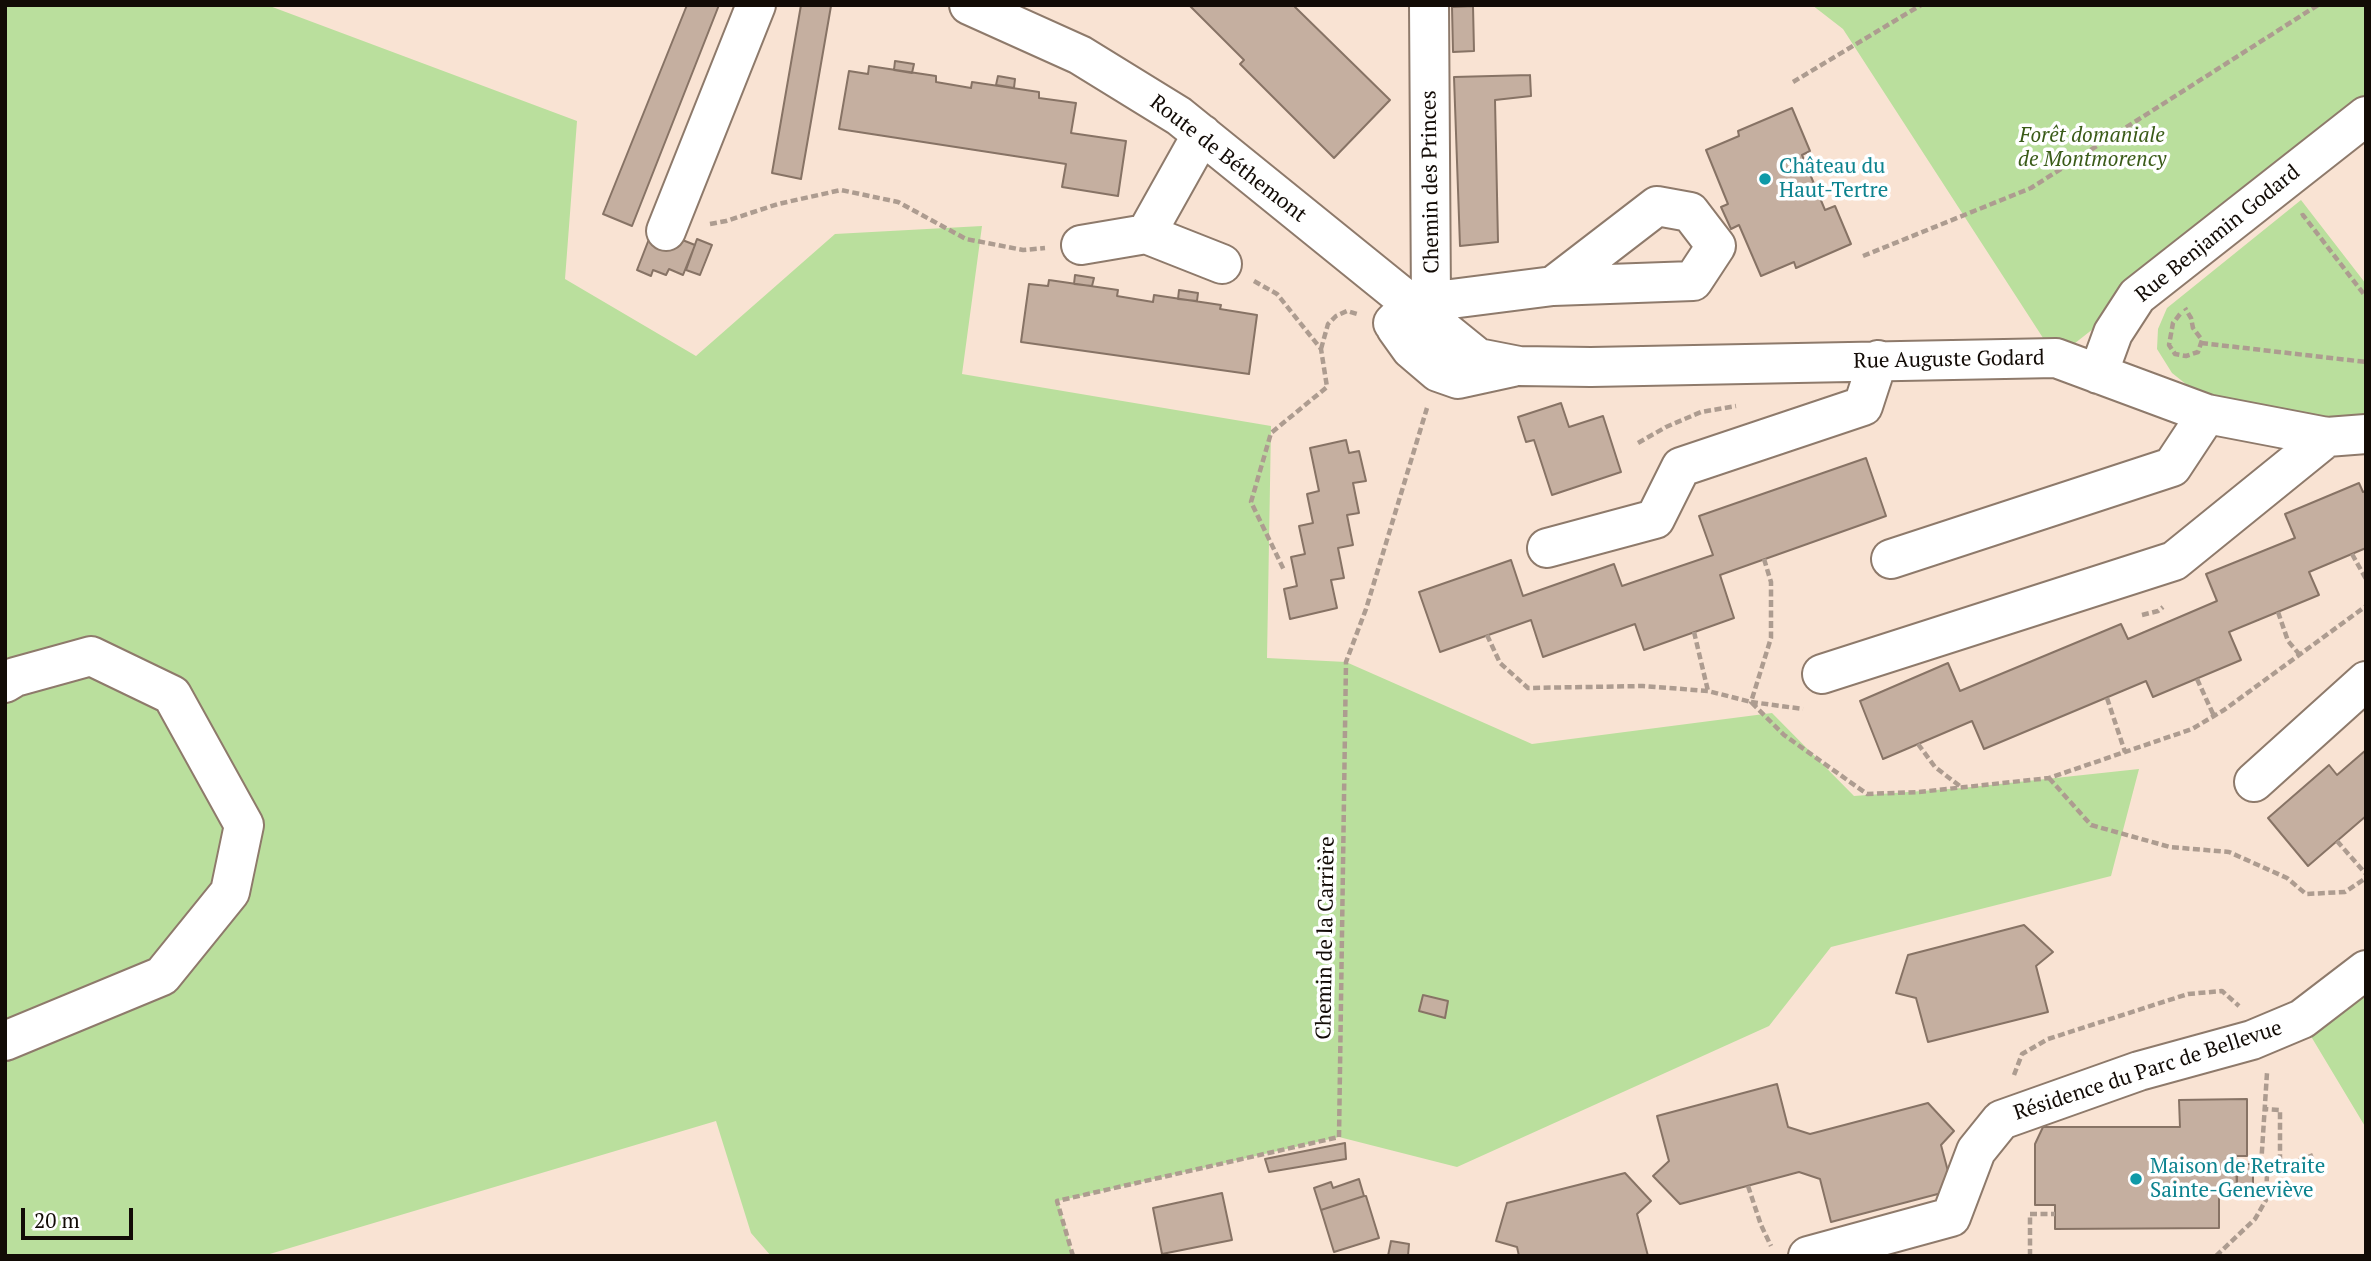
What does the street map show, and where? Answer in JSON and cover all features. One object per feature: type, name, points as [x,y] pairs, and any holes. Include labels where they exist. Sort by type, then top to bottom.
[{"type":"street","points":[[666,231],[756,5]]},
{"type":"street","name":"Route de Béthemont","points":[[969,5],[1039,20],[1080,55],[1179,116],[1368,269],[1416,320]]},
{"type":"street","name":"Chemin des Princes","points":[[1416,320],[1429,5]]},
{"type":"street","name":"Rue Benjamin Godard","points":[[2098,374],[2113,333],[2137,296],[2366,116]]},
{"type":"street","points":[[1146,234],[1202,134]]},
{"type":"street","points":[[1081,245],[1146,234],[1222,264]]},
{"type":"street","points":[[1416,320],[1553,286]]},
{"type":"street","name":"Rue Auguste Godard","points":[[1416,320],[1438,372],[1458,379],[1519,366],[2056,358],[2207,414],[2327,437],[2366,434]]},
{"type":"street","points":[[1547,548],[1655,519],[1681,467],[1863,406],[1878,360]]},
{"type":"street","points":[[1891,559],[2172,467],[2207,414]]},
{"type":"street","points":[[1822,674],[2174,561],[2327,437]]},
{"type":"street","points":[[5,683],[15,677],[91,656],[172,695],[244,825],[230,892],[162,976],[5,1041]]},
{"type":"street","points":[[2254,782],[2366,681]]},
{"type":"street","name":"Résidence du Parc de Bellevue","points":[[1808,1256],[1951,1217],[1976,1151],[2001,1120],[2139,1071],[2259,1054],[2366,970]]},
{"type":"path","points":[[1793,82],[1921,5]]},
{"type":"path","points":[[1863,256],[2031,188],[2318,5]]},
{"type":"path","points":[[666,231],[726,221],[778,204],[841,190],[898,202],[966,239],[1023,250],[1081,245]]},
{"type":"path","points":[[2295,221],[2303,215],[2366,297]]},
{"type":"path","points":[[1222,264],[1277,293],[1321,349],[1327,387],[1271,433],[1251,502],[1284,570]]},
{"type":"path","points":[[2185,308],[2202,340],[2198,352],[2186,356],[2175,354],[2169,345],[2173,323],[2185,308],[2195,300]]},
{"type":"path","points":[[2201,343],[2366,362]]},
{"type":"path","name":"Chemin de la Carrière","points":[[1073,1256],[1057,1201],[1339,1137],[1346,662],[1366,609],[1427,406]]},
{"type":"path","points":[[2352,554],[2366,579]]},
{"type":"path","points":[[1751,702],[1771,638],[1771,582],[1764,559]]},
{"type":"path","points":[[1487,635],[1500,663],[1528,688],[1643,686],[1707,691],[1751,702],[1784,735],[1867,794],[1962,788],[2049,778],[2192,729],[2366,606]]},
{"type":"path","points":[[2278,612],[2288,641],[2300,655]]},
{"type":"path","points":[[1694,632],[1707,691]]},
{"type":"path","points":[[2197,679],[2214,716]]},
{"type":"path","points":[[2106,698],[2125,752]]},
{"type":"path","points":[[1919,744],[1936,767],[1962,788]]},
{"type":"path","points":[[2049,778],[2091,825],[2170,847],[2229,852],[2287,878],[2306,894],[2345,892],[2366,876],[2337,841]]},
{"type":"path","points":[[2001,1120],[2009,1087],[2022,1054],[2048,1039],[2188,994],[2222,991],[2239,1004],[2259,1054],[2265,1109],[2261,1166]]},
{"type":"path","points":[[2253,1169],[2280,1163],[2280,1110],[2265,1109]]},
{"type":"path","points":[[2216,1256],[2255,1219],[2266,1200],[2267,1174],[2313,1155]]},
{"type":"path","points":[[1748,1186],[1761,1225],[1776,1256]]},
{"type":"path","points":[[2031,1256],[2030,1214],[2055,1214]]},
{"type":"green space","points":[[5,5],[267,5],[577,121],[565,279],[696,356],[835,234],[982,226],[962,374],[1271,426],[1267,658],[1346,662],[1532,744],[1772,713],[1854,796],[1962,788],[2139,769],[2111,876],[1831,947],[1769,1026],[1457,1167],[1339,1137],[1058,1201],[1073,1256],[771,1256],[751,1233],[716,1121],[263,1256],[5,1256]]},
{"type":"green space","name":"Forêt domaniale de Montmorency","points":[[1812,5],[2366,5],[2366,115],[2056,358],[1843,29]]},
{"type":"green space","points":[[2301,200],[2366,284],[2366,420],[2327,422],[2206,400],[2172,373],[2157,349],[2158,329],[2167,308]]},
{"type":"green space","points":[[2366,970],[2366,1128],[2306,1028]]},
{"type":"building","points":[[687,5],[719,5],[632,226],[603,214]]},
{"type":"building","points":[[801,5],[831,6],[801,179],[772,173]]},
{"type":"building","points":[[1189,5],[1297,5],[1295,7],[1390,100],[1334,158],[1240,64],[1244,60]]},
{"type":"building","points":[[1473,6],[1474,51],[1453,52],[1452,7]]},
{"type":"building","points":[[895,61],[914,64],[912,73],[894,70]]},
{"type":"building","points":[[869,66],[936,76],[936,82],[971,88],[972,82],[1039,92],[1039,98],[1076,103],[1071,133],[1126,141],[1118,196],[1062,187],[1066,164],[839,129],[849,71],[868,74]]},
{"type":"building","points":[[1530,75],[1531,96],[1495,100],[1498,242],[1460,246],[1454,77]]},
{"type":"building","points":[[998,76],[1015,79],[1014,88],[996,85]]},
{"type":"building","name":"Château du Haut-Tertre","points":[[1792,108],[1810,151],[1802,155],[1825,210],[1835,206],[1851,244],[1796,268],[1794,262],[1761,276],[1739,225],[1731,229],[1721,207],[1728,204],[1706,150],[1739,136],[1738,131]]},
{"type":"building","points":[[649,239],[662,244],[680,239],[695,245],[683,275],[669,269],[666,275],[653,270],[651,276],[637,270]]},
{"type":"building","points":[[697,239],[712,245],[700,275],[686,270]]},
{"type":"building","points":[[1075,275],[1094,278],[1092,286],[1074,284]]},
{"type":"building","points":[[1049,280],[1118,290],[1117,296],[1153,302],[1154,295],[1221,305],[1220,309],[1257,315],[1249,374],[1021,342],[1029,284],[1048,286]]},
{"type":"building","points":[[1179,290],[1198,293],[1197,301],[1178,299]]},
{"type":"building","points":[[1561,403],[1569,427],[1603,416],[1621,472],[1552,495],[1534,440],[1526,442],[1518,417]]},
{"type":"building","points":[[1346,440],[1349,453],[1359,451],[1366,481],[1353,483],[1359,513],[1347,515],[1353,545],[1338,548],[1344,578],[1331,580],[1337,608],[1290,619],[1284,589],[1297,586],[1291,557],[1305,554],[1299,526],[1313,523],[1307,494],[1319,491],[1310,448]]},
{"type":"building","points":[[1866,458],[1886,516],[1720,575],[1734,618],[1644,650],[1635,624],[1543,657],[1531,620],[1440,652],[1419,592],[1511,560],[1523,596],[1614,564],[1622,586],[1713,555],[1699,516]]},
{"type":"building","points":[[2359,483],[2363,492],[2366,491],[2366,548],[2309,572],[2319,595],[2229,632],[2241,660],[2153,697],[2146,681],[1984,749],[1972,721],[1883,759],[1860,701],[1948,663],[1960,691],[2121,624],[2128,639],[2217,601],[2206,574],[2295,538],[2285,514]]},
{"type":"building","points":[[2366,750],[2366,816],[2308,866],[2268,818],[2329,765],[2337,775]]},
{"type":"building","points":[[2024,925],[2053,952],[2036,966],[2048,1012],[1928,1042],[1916,998],[1896,993],[1908,955]]},
{"type":"building","points":[[1423,995],[1448,1001],[1445,1018],[1419,1011]]},
{"type":"building","points":[[1777,1084],[1788,1127],[1810,1134],[1928,1103],[1954,1131],[1941,1145],[1953,1190],[1831,1222],[1820,1179],[1799,1172],[1680,1204],[1653,1176],[1669,1161],[1657,1116]]},
{"type":"building","name":"Maison de Retraite Sainte-Geneviève","points":[[2247,1099],[2247,1156],[2236,1156],[2237,1194],[2219,1194],[2219,1228],[2055,1229],[2055,1205],[2035,1205],[2035,1144],[2043,1127],[2180,1127],[2179,1100]]},
{"type":"building","points":[[1345,1143],[1346,1159],[1269,1172],[1265,1159]]},
{"type":"building","points":[[2237,1164],[2253,1164],[2253,1194],[2237,1194]]},
{"type":"building","points":[[1625,1173],[1651,1201],[1637,1214],[1648,1256],[1519,1256],[1517,1247],[1496,1241],[1507,1203]]},
{"type":"building","points":[[1359,1179],[1364,1196],[1321,1210],[1314,1188],[1331,1182],[1333,1188]]},
{"type":"building","points":[[1222,1193],[1232,1240],[1162,1254],[1153,1208]]},
{"type":"building","points":[[1364,1196],[1379,1238],[1334,1252],[1321,1210]]},
{"type":"building","points":[[1391,1241],[1409,1244],[1408,1256],[1388,1256]]},
{"type":"place","name":"Château du Haut-Tertre","points":[[1765,179]]},
{"type":"place","name":"Maison de Retraite Sainte-Geneviève","points":[[2136,1179]]}]
